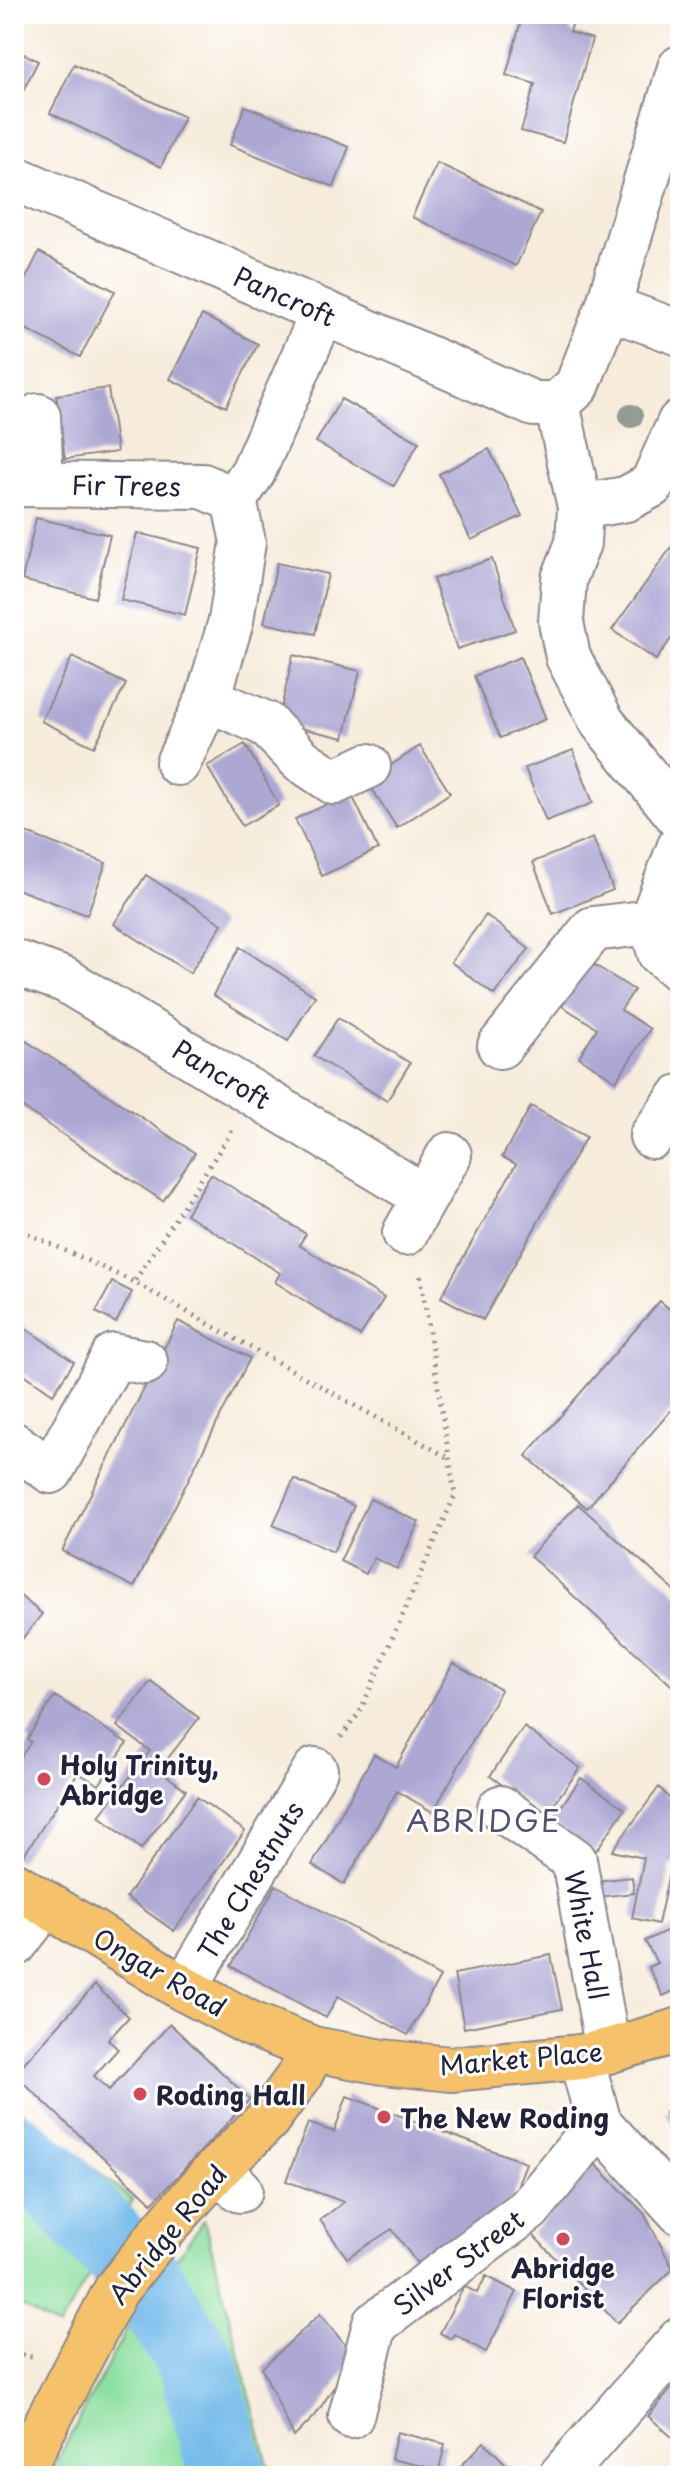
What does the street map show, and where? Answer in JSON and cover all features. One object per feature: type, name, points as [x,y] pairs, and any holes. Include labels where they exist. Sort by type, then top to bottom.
[{"type":"main road","name":"Ongar Road","points":[[30,1894],[184,1989],[251,2024],[313,2049]]},
{"type":"main road","name":"Market Place","points":[[313,2049],[383,2062],[451,2069],[595,2054],[680,2030]]},
{"type":"main road","name":"Abridge Road","points":[[19,2476],[116,2290],[169,2223],[229,2179],[300,2075],[313,2049]]},
{"type":"street","points":[[680,68],[608,307],[577,386],[557,404],[580,507],[578,543],[564,579],[561,622],[568,657],[602,722],[680,818]]},
{"type":"street","name":"Pancroft","points":[[14,178],[534,404],[557,404]]},
{"type":"street","points":[[608,307],[680,333]]},
{"type":"street","points":[[178,763],[208,699],[231,621],[243,542],[234,500],[253,472],[323,312]]},
{"type":"street","points":[[28,484],[38,416]]},
{"type":"street","points":[[580,507],[626,499],[652,485],[680,422]]},
{"type":"street","name":"Fir Trees","points":[[28,484],[203,486],[234,500]]},
{"type":"street","points":[[208,699],[266,724],[301,760],[334,782],[368,766]]},
{"type":"street","points":[[680,846],[657,905],[660,953],[680,970]]},
{"type":"street","points":[[500,1046],[593,929],[657,905]]},
{"type":"street","name":"Pancroft","points":[[14,962],[65,980],[256,1094],[415,1215]]},
{"type":"street","points":[[652,1136],[680,1097]]},
{"type":"street","points":[[415,1215],[449,1155]]},
{"type":"street","points":[[14,1445],[51,1471],[114,1356],[145,1362]]},
{"type":"street","name":"The Chestnuts","points":[[184,1989],[315,1770]]},
{"type":"street","name":"White Hall","points":[[500,1808],[574,1860],[595,2054],[599,2123]]},
{"type":"street","points":[[14,1945],[30,1894]]},
{"type":"street","points":[[599,2123],[680,2212]]},
{"type":"street","name":"Silver Street","points":[[351,2416],[375,2324],[529,2209],[599,2123]]},
{"type":"street","points":[[561,2476],[680,2340]]},
{"type":"path","points":[[134,1282],[256,1094]]},
{"type":"path","points":[[315,1770],[360,1712],[455,1495],[417,1256],[397,1244],[415,1215]]},
{"type":"path","points":[[14,1227],[134,1282],[448,1458]]},
{"type":"green space","points":[[14,2105],[133,2200],[58,2328],[14,2302]]},
{"type":"green space","points":[[204,2220],[271,2476],[46,2476],[130,2323]]},
{"type":"building","points":[[523,14],[575,14],[570,32],[592,39],[563,142],[521,131],[535,84],[506,75]]},
{"type":"building","points":[[14,49],[38,61],[19,99],[14,96]]},
{"type":"building","points":[[74,64],[184,117],[161,167],[50,113]]},
{"type":"building","points":[[245,106],[349,147],[334,187],[230,145]]},
{"type":"building","points":[[437,163],[541,212],[516,266],[412,217]]},
{"type":"building","points":[[39,252],[115,291],[80,357],[14,323],[14,302]]},
{"type":"building","points":[[202,315],[258,344],[226,407],[170,379]]},
{"type":"building","points":[[108,388],[117,452],[65,459],[56,395]]},
{"type":"building","points":[[341,399],[419,442],[394,486],[316,442]]},
{"type":"building","points":[[489,449],[522,516],[471,540],[439,474]]},
{"type":"building","points":[[36,518],[110,535],[95,598],[22,580]]},
{"type":"building","points":[[137,533],[201,548],[185,615],[121,600]]},
{"type":"building","points":[[680,535],[680,626],[656,660],[612,630]]},
{"type":"building","points":[[492,559],[515,630],[457,649],[433,579]]},
{"type":"building","points":[[277,563],[328,574],[315,634],[264,623]]},
{"type":"building","points":[[293,655],[360,671],[344,738],[278,723]]},
{"type":"building","points":[[72,657],[126,684],[94,747],[41,721]]},
{"type":"building","points":[[520,657],[546,719],[500,738],[474,676]]},
{"type":"building","points":[[245,744],[279,805],[242,826],[207,766]]},
{"type":"building","points":[[420,746],[450,793],[397,828],[367,781]]},
{"type":"building","points":[[573,750],[593,803],[546,821],[525,768]]},
{"type":"building","points":[[351,793],[378,849],[322,876],[295,819]]},
{"type":"building","points":[[21,831],[106,863],[87,915],[14,888],[14,850]]},
{"type":"building","points":[[593,838],[613,890],[553,914],[533,862]]},
{"type":"building","points":[[146,875],[222,924],[190,973],[114,924]]},
{"type":"building","points":[[486,915],[529,949],[494,995],[451,962]]},
{"type":"building","points":[[240,947],[315,996],[288,1041],[213,995]]},
{"type":"building","points":[[590,962],[634,990],[621,1010],[650,1029],[616,1081],[579,1057],[597,1028],[562,1006]]},
{"type":"building","points":[[338,1018],[410,1063],[387,1101],[314,1056]]},
{"type":"building","points":[[14,1033],[195,1153],[163,1201],[14,1102]]},
{"type":"building","points":[[531,1106],[586,1137],[483,1320],[441,1297],[516,1164],[502,1157]]},
{"type":"building","points":[[211,1174],[306,1234],[299,1245],[384,1298],[360,1336],[275,1282],[280,1273],[186,1214]]},
{"type":"building","points":[[112,1282],[132,1292],[116,1323],[96,1312]]},
{"type":"building","points":[[660,1301],[680,1318],[680,1400],[587,1508],[526,1456]]},
{"type":"building","points":[[14,1320],[74,1362],[53,1394],[24,1374],[14,1389]]},
{"type":"building","points":[[178,1321],[250,1358],[134,1587],[62,1551]]},
{"type":"building","points":[[294,1479],[354,1506],[333,1552],[273,1525]]},
{"type":"building","points":[[370,1499],[419,1522],[397,1569],[374,1558],[366,1574],[340,1561]]},
{"type":"building","points":[[578,1504],[680,1596],[680,1693],[530,1556]]},
{"type":"building","points":[[14,1591],[42,1614],[14,1649]]},
{"type":"building","points":[[453,1663],[501,1690],[433,1812],[397,1791],[344,1884],[312,1865],[374,1754],[396,1767]]},
{"type":"building","points":[[151,1681],[199,1718],[159,1770],[186,1790],[141,1849],[99,1816],[150,1751],[117,1726]]},
{"type":"building","name":"Holy Trinity, Abridge","points":[[55,1696],[127,1743],[99,1785],[78,1773],[20,1861],[14,1858],[14,1767],[31,1742],[27,1739]]},
{"type":"building","points":[[524,1727],[580,1768],[545,1816],[490,1776]]},
{"type":"building","points":[[581,1778],[625,1809],[595,1852],[551,1821]]},
{"type":"building","points":[[659,1787],[680,1810],[680,1866],[671,1864],[658,1924],[632,1918],[644,1858],[612,1851]]},
{"type":"building","points":[[197,1797],[245,1831],[174,1931],[126,1897]]},
{"type":"building","points":[[632,1877],[634,1893],[598,1897],[596,1881]]},
{"type":"building","points":[[276,1885],[440,1977],[408,2035],[338,1996],[326,2018],[231,1966]]},
{"type":"building","points":[[674,1927],[680,1939],[680,1988],[663,1996],[648,1967],[657,1963],[645,1941]]},
{"type":"building","points":[[551,1955],[562,2009],[464,2028],[454,1974]]},
{"type":"building","name":"Roding Hall","points":[[95,1985],[129,2017],[108,2040],[118,2049],[94,2076],[109,2090],[170,2024],[250,2099],[152,2203],[14,2074]]},
{"type":"building","points":[[347,2096],[526,2163],[510,2205],[430,2263],[416,2262],[392,2229],[347,2258],[320,2220],[344,2202],[286,2181],[308,2123],[334,2132]]},
{"type":"building","points":[[680,2100],[680,2131],[665,2113]]},
{"type":"building","points":[[593,2162],[644,2213],[673,2269],[617,2323],[532,2234]]},
{"type":"building","points":[[486,2276],[517,2292],[486,2352],[454,2334],[451,2339],[440,2333],[464,2286],[477,2293]]},
{"type":"building","points":[[320,2314],[354,2356],[315,2416],[294,2437],[262,2368]]},
{"type":"building","points":[[680,2379],[680,2444],[648,2416]]},
{"type":"building","points":[[397,2432],[445,2444],[439,2470],[391,2459]]},
{"type":"building","points":[[484,2442],[514,2472],[511,2476],[467,2476],[459,2468]]},
{"type":"waterway","points":[[14,2151],[52,2181],[144,2279],[198,2365],[228,2476]]},
{"type":"place","name":"Holy Trinity, Abridge","points":[[44,1779]]},
{"type":"place","name":"Roding Hall","points":[[140,2094]]},
{"type":"place","name":"The New Roding","points":[[384,2117]]},
{"type":"place","name":"Abridge Florist","points":[[563,2239]]},
{"type":"district","name":"ABRIDGE","points":[[484,1819]]}]
